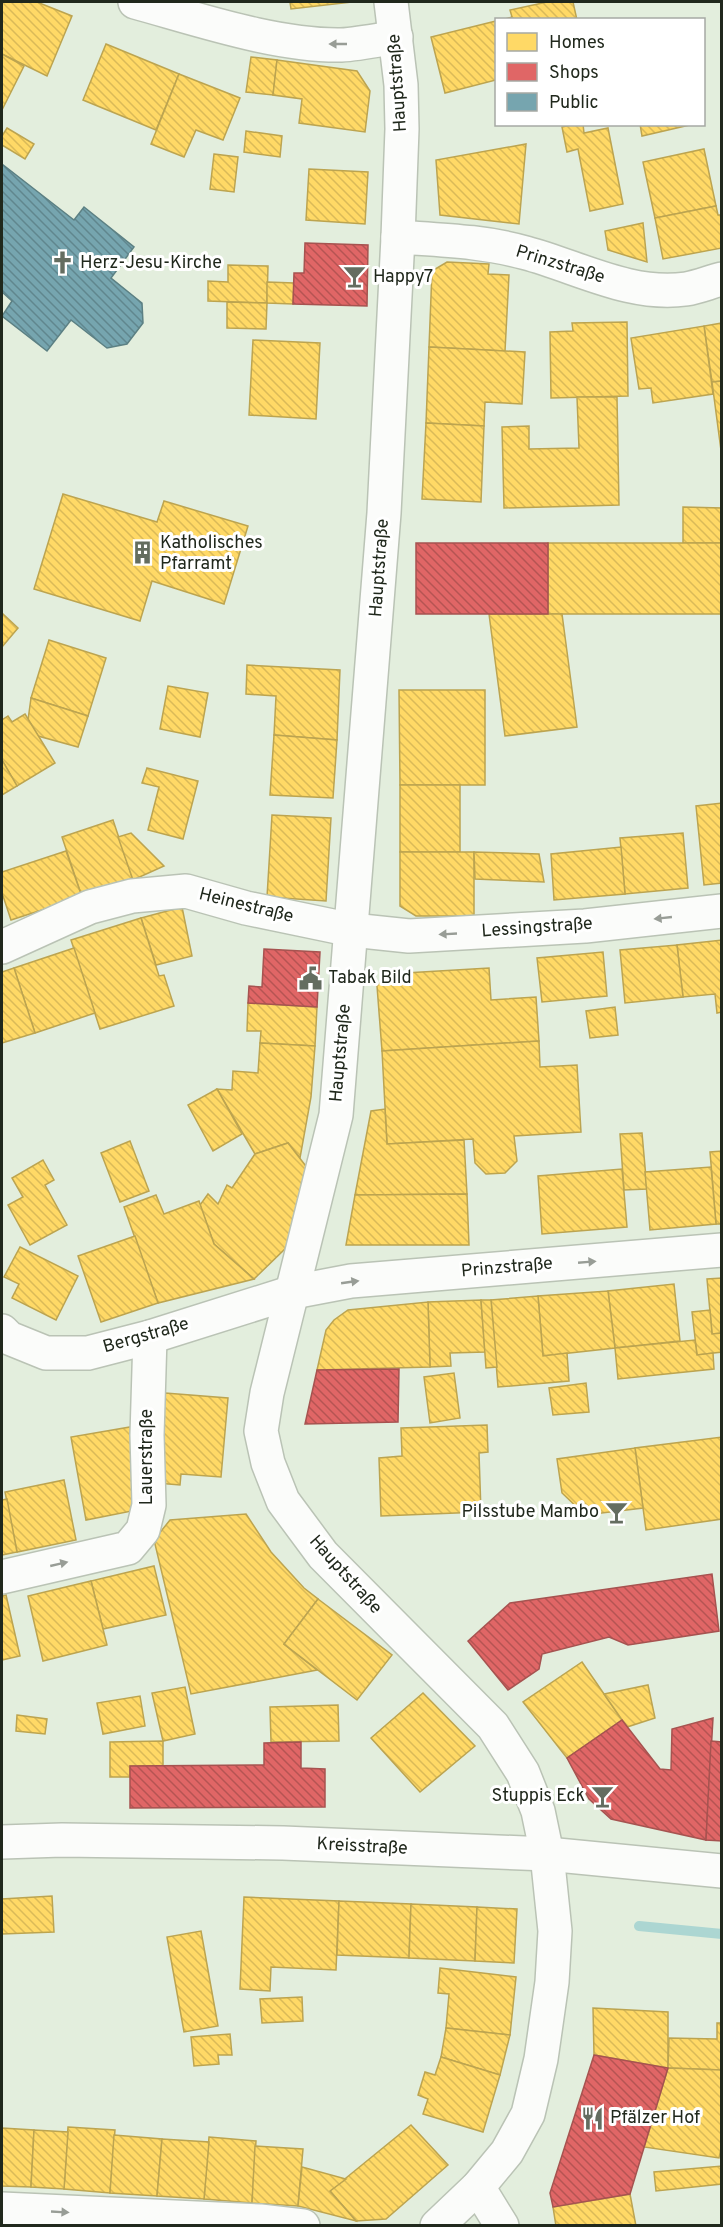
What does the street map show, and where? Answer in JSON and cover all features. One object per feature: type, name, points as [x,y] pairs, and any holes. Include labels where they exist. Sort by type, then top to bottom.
[{"type":"street","points":[[135,2],[252,34],[303,42],[341,45],[396,38]]},
{"type":"street","name":"Hauptstraße","points":[[391,2],[401,85],[402,129],[398,237],[384,513],[336,1115],[267,1393],[261,1431],[268,1462],[283,1500],[323,1555],[492,1726],[523,1773],[538,1811],[547,1854],[555,1931],[552,1982],[541,2060],[528,2114],[507,2152],[478,2187],[437,2226]]},
{"type":"street","name":"Prinzstraße","points":[[398,237],[466,242],[525,252],[616,282],[652,290],[686,289],[722,279]]},
{"type":"street","name":"Heinestraße","points":[[3,943],[90,907],[132,896],[186,891],[246,908],[352,930]]},
{"type":"street","name":"Lessingstraße","points":[[352,930],[409,936],[585,926],[722,911]]},
{"type":"street","name":"Prinzstraße","points":[[293,1292],[351,1281],[722,1250]]},
{"type":"street","name":"Bergstraße","points":[[2,1331],[9,1338],[46,1353],[88,1353],[150,1337],[293,1292]]},
{"type":"street","name":"Lauerstraße","points":[[2,1577],[128,1548],[143,1530],[149,1505],[147,1435],[150,1337]]},
{"type":"street","name":"Kreisstraße","points":[[2,1842],[62,1840],[283,1843],[547,1854],[722,1871]]},
{"type":"street","points":[[478,2187],[502,2226]]},
{"type":"street","points":[[2,2209],[260,2221],[303,2226]]},
{"type":"building: Homes","points":[[2,2],[37,2],[72,16],[47,76],[2,54]]},
{"type":"building: Homes","points":[[290,2],[352,2],[291,9]]},
{"type":"building: Homes","points":[[547,2],[573,2],[577,18],[509,18],[512,17],[510,10]]},
{"type":"building: Homes","points":[[495,21],[495,80],[445,93],[431,37]]},
{"type":"building: Homes","points":[[106,44],[179,74],[156,130],[83,100]]},
{"type":"building: Homes","points":[[2,54],[24,66],[2,110]]},
{"type":"building: Homes","points":[[251,57],[277,60],[273,95],[246,92]]},
{"type":"building: Homes","points":[[277,60],[357,71],[370,91],[365,132],[299,123],[302,99],[273,95]]},
{"type":"building: Homes","points":[[179,74],[240,98],[223,140],[196,130],[184,157],[151,144]]},
{"type":"building: Homes","points":[[583,126],[584,133],[608,128],[623,204],[590,211],[578,149],[567,152],[562,127]]},
{"type":"building: Homes","points":[[640,126],[685,126],[642,136]]},
{"type":"building: Homes","points":[[7,128],[34,144],[25,159],[2,145],[2,136]]},
{"type":"building: Homes","points":[[246,131],[282,136],[280,157],[244,152]]},
{"type":"building: Homes","points":[[526,144],[519,224],[440,215],[436,160]]},
{"type":"building: Homes","points":[[704,149],[716,206],[655,218],[643,162]]},
{"type":"building: Homes","points":[[214,154],[238,157],[234,192],[210,189]]},
{"type":"building: Homes","points":[[309,169],[368,172],[365,224],[306,220]]},
{"type":"building: Homes","points":[[716,206],[718,215],[722,215],[722,248],[663,259],[655,218]]},
{"type":"building: Homes","points":[[643,223],[647,262],[608,250],[605,231]]},
{"type":"building: Homes","points":[[447,262],[489,264],[488,274],[509,275],[505,351],[429,347],[432,271]]},
{"type":"building: Homes","points":[[228,265],[268,266],[267,303],[208,301],[208,281],[228,282]]},
{"type":"building: Homes","points":[[267,282],[294,283],[293,304],[267,303]]},
{"type":"building: Homes","points":[[227,302],[267,303],[266,329],[227,328]]},
{"type":"building: Homes","points":[[627,322],[628,396],[551,398],[550,332],[573,331],[572,323]]},
{"type":"building: Homes","points":[[722,323],[722,381],[712,382],[704,326]]},
{"type":"building: Homes","points":[[704,326],[713,394],[653,403],[651,388],[639,389],[631,338]]},
{"type":"building: Homes","points":[[253,340],[320,343],[316,419],[249,415]]},
{"type":"building: Homes","points":[[429,347],[525,352],[522,404],[485,402],[484,426],[426,423]]},
{"type":"building: Homes","points":[[722,381],[722,458],[712,382]]},
{"type":"building: Homes","points":[[577,397],[617,397],[619,505],[504,508],[502,427],[529,426],[529,449],[579,448]]},
{"type":"building: Homes","points":[[426,423],[484,426],[481,502],[422,499]]},
{"type":"building: Homes","name":"Katholisches Pfarramt","points":[[63,494],[157,522],[164,501],[248,526],[224,604],[152,581],[140,621],[34,589]]},
{"type":"building: Homes","points":[[683,507],[722,508],[722,543],[683,543]]},
{"type":"building: Homes","points":[[548,543],[722,543],[722,614],[548,614]]},
{"type":"building: Homes","points":[[2,613],[18,628],[2,647]]},
{"type":"building: Homes","points":[[489,614],[562,614],[577,727],[505,736]]},
{"type":"building: Homes","points":[[49,640],[106,658],[88,716],[31,698]]},
{"type":"building: Homes","points":[[247,665],[340,670],[337,740],[274,735],[276,696],[246,694]]},
{"type":"building: Homes","points":[[168,686],[208,693],[200,737],[160,729]]},
{"type":"building: Homes","points":[[399,690],[485,690],[485,785],[400,785]]},
{"type":"building: Homes","points":[[31,698],[88,716],[78,747],[38,736],[28,720]]},
{"type":"building: Homes","points":[[25,714],[55,763],[17,786],[2,760],[2,720],[8,716],[12,722]]},
{"type":"building: Homes","points":[[274,735],[337,740],[333,798],[270,795]]},
{"type":"building: Homes","points":[[2,760],[17,786],[2,795]]},
{"type":"building: Homes","points":[[147,768],[198,781],[183,839],[148,830],[159,787],[142,783]]},
{"type":"building: Homes","points":[[400,785],[460,785],[460,852],[400,852]]},
{"type":"building: Homes","points":[[722,803],[722,883],[704,885],[696,806]]},
{"type":"building: Homes","points":[[272,815],[331,818],[326,901],[267,897]]},
{"type":"building: Homes","points":[[113,820],[133,880],[82,897],[62,837]]},
{"type":"building: Homes","points":[[131,833],[164,866],[133,880],[118,837]]},
{"type":"building: Homes","points":[[683,833],[688,888],[625,894],[620,838]]},
{"type":"building: Homes","points":[[621,847],[625,894],[554,900],[551,854]]},
{"type":"building: Homes","points":[[66,851],[82,897],[11,920],[2,893],[2,872]]},
{"type":"building: Homes","points":[[400,852],[474,852],[474,916],[416,916],[400,906]]},
{"type":"building: Homes","points":[[474,852],[539,854],[544,882],[475,879]]},
{"type":"building: Homes","points":[[182,907],[192,956],[156,965],[141,918]]},
{"type":"building: Homes","points":[[141,918],[159,976],[164,975],[174,1006],[100,1029],[71,940]]},
{"type":"building: Homes","points":[[722,940],[722,1012],[717,1013],[715,994],[683,997],[677,945]]},
{"type":"building: Homes","points":[[677,945],[683,997],[625,1003],[620,950]]},
{"type":"building: Homes","points":[[74,948],[95,1013],[35,1033],[14,968]]},
{"type":"building: Homes","points":[[603,952],[607,996],[542,1002],[537,958]]},
{"type":"building: Homes","points":[[14,968],[35,1033],[2,1043],[2,972]]},
{"type":"building: Homes","points":[[489,968],[491,1000],[536,997],[539,1041],[382,1051],[377,986],[388,974]]},
{"type":"building: Homes","points":[[248,1003],[317,1007],[315,1046],[260,1043],[261,1031],[247,1031]]},
{"type":"building: Homes","points":[[615,1007],[618,1035],[590,1038],[586,1011]]},
{"type":"building: Homes","points":[[539,1041],[540,1067],[577,1065],[581,1132],[514,1136],[517,1161],[505,1173],[486,1174],[475,1163],[473,1139],[387,1144],[382,1051]]},
{"type":"building: Homes","points":[[260,1043],[315,1046],[311,1097],[300,1158],[288,1143],[255,1154],[217,1089],[232,1090],[233,1071],[258,1073]]},
{"type":"building: Homes","points":[[217,1089],[242,1134],[213,1151],[188,1105]]},
{"type":"building: Homes","points":[[385,1109],[387,1144],[464,1140],[467,1194],[355,1195],[371,1111]]},
{"type":"building: Homes","points":[[642,1133],[647,1189],[624,1190],[620,1134]]},
{"type":"building: Homes","points":[[130,1141],[149,1191],[120,1202],[101,1153]]},
{"type":"building: Homes","points":[[288,1143],[312,1174],[289,1245],[254,1279],[214,1244],[200,1205],[208,1194],[218,1204],[227,1185],[232,1188],[255,1154]]},
{"type":"building: Homes","points":[[722,1151],[722,1224],[716,1224],[710,1152]]},
{"type":"building: Homes","points":[[43,1160],[54,1180],[45,1185],[67,1225],[30,1245],[8,1205],[23,1197],[12,1178]]},
{"type":"building: Homes","points":[[711,1167],[716,1224],[650,1230],[645,1172]]},
{"type":"building: Homes","points":[[622,1169],[627,1227],[542,1234],[538,1176]]},
{"type":"building: Homes","points":[[467,1194],[469,1245],[346,1245],[355,1195]]},
{"type":"building: Homes","points":[[156,1195],[164,1214],[199,1201],[214,1244],[254,1279],[158,1303],[124,1207]]},
{"type":"building: Homes","points":[[135,1236],[158,1303],[101,1322],[78,1256]]},
{"type":"building: Homes","points":[[20,1247],[78,1276],[56,1320],[12,1298],[19,1284],[4,1277]]},
{"type":"building: Homes","points":[[722,1278],[722,1333],[712,1334],[707,1279]]},
{"type":"building: Homes","points":[[674,1284],[680,1341],[615,1348],[608,1291]]},
{"type":"building: Homes","points":[[608,1291],[615,1348],[543,1356],[538,1296]]},
{"type":"building: Homes","points":[[538,1296],[543,1356],[567,1353],[569,1381],[498,1387],[491,1300]]},
{"type":"building: Homes","points":[[481,1300],[485,1352],[450,1353],[451,1366],[430,1367],[428,1302]]},
{"type":"building: Homes","points":[[481,1300],[491,1300],[497,1367],[486,1368]]},
{"type":"building: Homes","points":[[428,1302],[430,1367],[317,1370],[326,1330],[334,1320],[348,1310]]},
{"type":"building: Homes","points":[[710,1310],[712,1334],[722,1333],[722,1352],[697,1355],[692,1312]]},
{"type":"building: Homes","points":[[695,1340],[697,1355],[713,1353],[714,1369],[618,1379],[615,1348]]},
{"type":"building: Homes","points":[[454,1373],[460,1418],[430,1423],[424,1377]]},
{"type":"building: Homes","points":[[586,1383],[589,1412],[553,1415],[549,1388]]},
{"type":"building: Homes","points":[[165,1393],[228,1398],[221,1477],[181,1474],[180,1485],[157,1483]]},
{"type":"building: Homes","points":[[487,1425],[488,1452],[479,1453],[481,1512],[381,1516],[379,1458],[402,1456],[401,1428]]},
{"type":"building: Homes","points":[[136,1426],[137,1510],[86,1520],[71,1437]]},
{"type":"building: Homes","points":[[722,1437],[722,1519],[646,1530],[635,1448]]},
{"type":"building: Homes","points":[[635,1448],[643,1508],[585,1515],[562,1493],[557,1459]]},
{"type":"building: Homes","points":[[64,1480],[76,1540],[17,1552],[5,1492]]},
{"type":"building: Homes","points":[[7,1499],[17,1552],[2,1555],[2,1500]]},
{"type":"building: Homes","points":[[246,1514],[271,1552],[304,1588],[318,1599],[284,1644],[317,1670],[191,1694],[154,1540],[170,1520]]},
{"type":"building: Homes","points":[[154,1566],[166,1615],[103,1629],[91,1581]]},
{"type":"building: Homes","points":[[91,1581],[107,1645],[43,1661],[28,1596]]},
{"type":"building: Homes","points":[[6,1595],[20,1656],[2,1660],[2,1596]]},
{"type":"building: Homes","points":[[318,1599],[392,1655],[357,1700],[284,1644]]},
{"type":"building: Homes","points":[[582,1662],[622,1720],[567,1758],[523,1702]]},
{"type":"building: Homes","points":[[648,1685],[655,1718],[627,1727],[604,1694]]},
{"type":"building: Homes","points":[[185,1687],[195,1734],[163,1741],[152,1693]]},
{"type":"building: Homes","points":[[423,1693],[475,1746],[420,1792],[371,1738]]},
{"type":"building: Homes","points":[[140,1696],[145,1726],[103,1734],[97,1703]]},
{"type":"building: Homes","points":[[338,1705],[339,1741],[271,1742],[270,1707]]},
{"type":"building: Homes","points":[[17,1715],[47,1719],[45,1734],[16,1731]]},
{"type":"building: Homes","points":[[163,1741],[163,1766],[130,1766],[130,1777],[110,1777],[110,1742]]},
{"type":"building: Homes","points":[[52,1896],[54,1932],[2,1934],[2,1899]]},
{"type":"building: Homes","points":[[244,1897],[339,1901],[336,1970],[271,1967],[270,1991],[240,1989]]},
{"type":"building: Homes","points":[[339,1901],[411,1904],[409,1958],[337,1955]]},
{"type":"building: Homes","points":[[411,1904],[477,1907],[475,1961],[409,1958]]},
{"type":"building: Homes","points":[[477,1907],[517,1909],[514,1963],[475,1961]]},
{"type":"building: Homes","points":[[201,1931],[218,2026],[184,2032],[167,1937]]},
{"type":"building: Homes","points":[[440,1968],[516,1977],[510,2035],[446,2028],[449,1994],[438,1993]]},
{"type":"building: Homes","points":[[302,1997],[303,2021],[262,2023],[260,1999]]},
{"type":"building: Homes","points":[[593,2008],[668,2012],[668,2068],[594,2055]]},
{"type":"building: Homes","points":[[717,2023],[722,2023],[722,2070],[668,2068],[669,2038],[717,2039]]},
{"type":"building: Homes","points":[[446,2028],[510,2035],[500,2075],[441,2057]]},
{"type":"building: Homes","points":[[230,2034],[232,2055],[218,2055],[219,2064],[194,2066],[191,2037]]},
{"type":"building: Homes","points":[[441,2057],[500,2075],[483,2132],[423,2114],[428,2099],[418,2095],[425,2072],[435,2075]]},
{"type":"building: Homes","points":[[668,2068],[722,2070],[722,2145],[719,2158],[644,2147]]},
{"type":"building: Homes","points":[[411,2125],[448,2165],[386,2219],[356,2221],[330,2191]]},
{"type":"building: Homes","points":[[68,2127],[115,2130],[110,2193],[64,2189]]},
{"type":"building: Homes","points":[[2,2128],[34,2130],[31,2187],[2,2186]]},
{"type":"building: Homes","points":[[34,2130],[68,2132],[64,2189],[31,2187]]},
{"type":"building: Homes","points":[[114,2135],[162,2139],[157,2196],[110,2193]]},
{"type":"building: Homes","points":[[209,2137],[256,2141],[252,2203],[204,2199]]},
{"type":"building: Homes","points":[[162,2139],[209,2142],[204,2199],[157,2196]]},
{"type":"building: Homes","points":[[255,2146],[303,2149],[298,2206],[252,2203]]},
{"type":"building: Homes","points":[[722,2166],[722,2184],[656,2191],[654,2172]]},
{"type":"building: Homes","points":[[302,2167],[346,2179],[330,2191],[356,2221],[298,2206]]},
{"type":"building: Homes","points":[[630,2194],[636,2226],[556,2226],[553,2207]]},
{"type":"building: Shops","points":[[305,243],[368,245],[367,306],[293,304],[294,273],[304,273]]},
{"type":"building: Shops","points":[[416,543],[548,543],[548,614],[416,614]]},
{"type":"building: Shops","points":[[264,949],[320,952],[317,1007],[248,1003],[249,986],[262,987]]},
{"type":"building: Shops","points":[[399,1369],[398,1422],[305,1424],[317,1370]]},
{"type":"building: Shops","points":[[712,1574],[719,1631],[628,1645],[609,1637],[542,1654],[539,1669],[508,1690],[468,1641],[510,1603]]},
{"type":"building: Shops","points":[[713,1718],[706,1840],[611,1819],[589,1799],[567,1758],[622,1720],[660,1769],[671,1770],[672,1729]]},
{"type":"building: Shops","points":[[711,1741],[722,1742],[722,1841],[706,1840]]},
{"type":"building: Shops","points":[[301,1742],[301,1768],[325,1769],[325,1807],[130,1808],[130,1766],[264,1765],[264,1743]]},
{"type":"building: Shops","points":[[594,2055],[668,2068],[630,2194],[553,2207],[550,2193]]},
{"type":"building: Public","name":"Herz-Jesu-Kirche","points":[[2,164],[74,220],[84,207],[134,247],[111,278],[142,303],[143,323],[127,344],[107,348],[71,320],[47,351],[2,316],[12,301],[2,292]]},
{"type":"waterway","points":[[639,1926],[722,1934]]},
{"type":"place","name":"Herz-Jesu-Kirche","points":[[62,263]]},
{"type":"place","name":"Happy7","points":[[355,277]]},
{"type":"place","name":"Katholisches Pfarramt","points":[[142,553]]},
{"type":"place","name":"Tabak Bild","points":[[310,978]]},
{"type":"place","name":"Pilsstube Mambo","points":[[617,1512]]},
{"type":"place","name":"Stuppis Eck","points":[[603,1796]]},
{"type":"place","name":"Pfälzer Hof","points":[[592,2118]]}]
